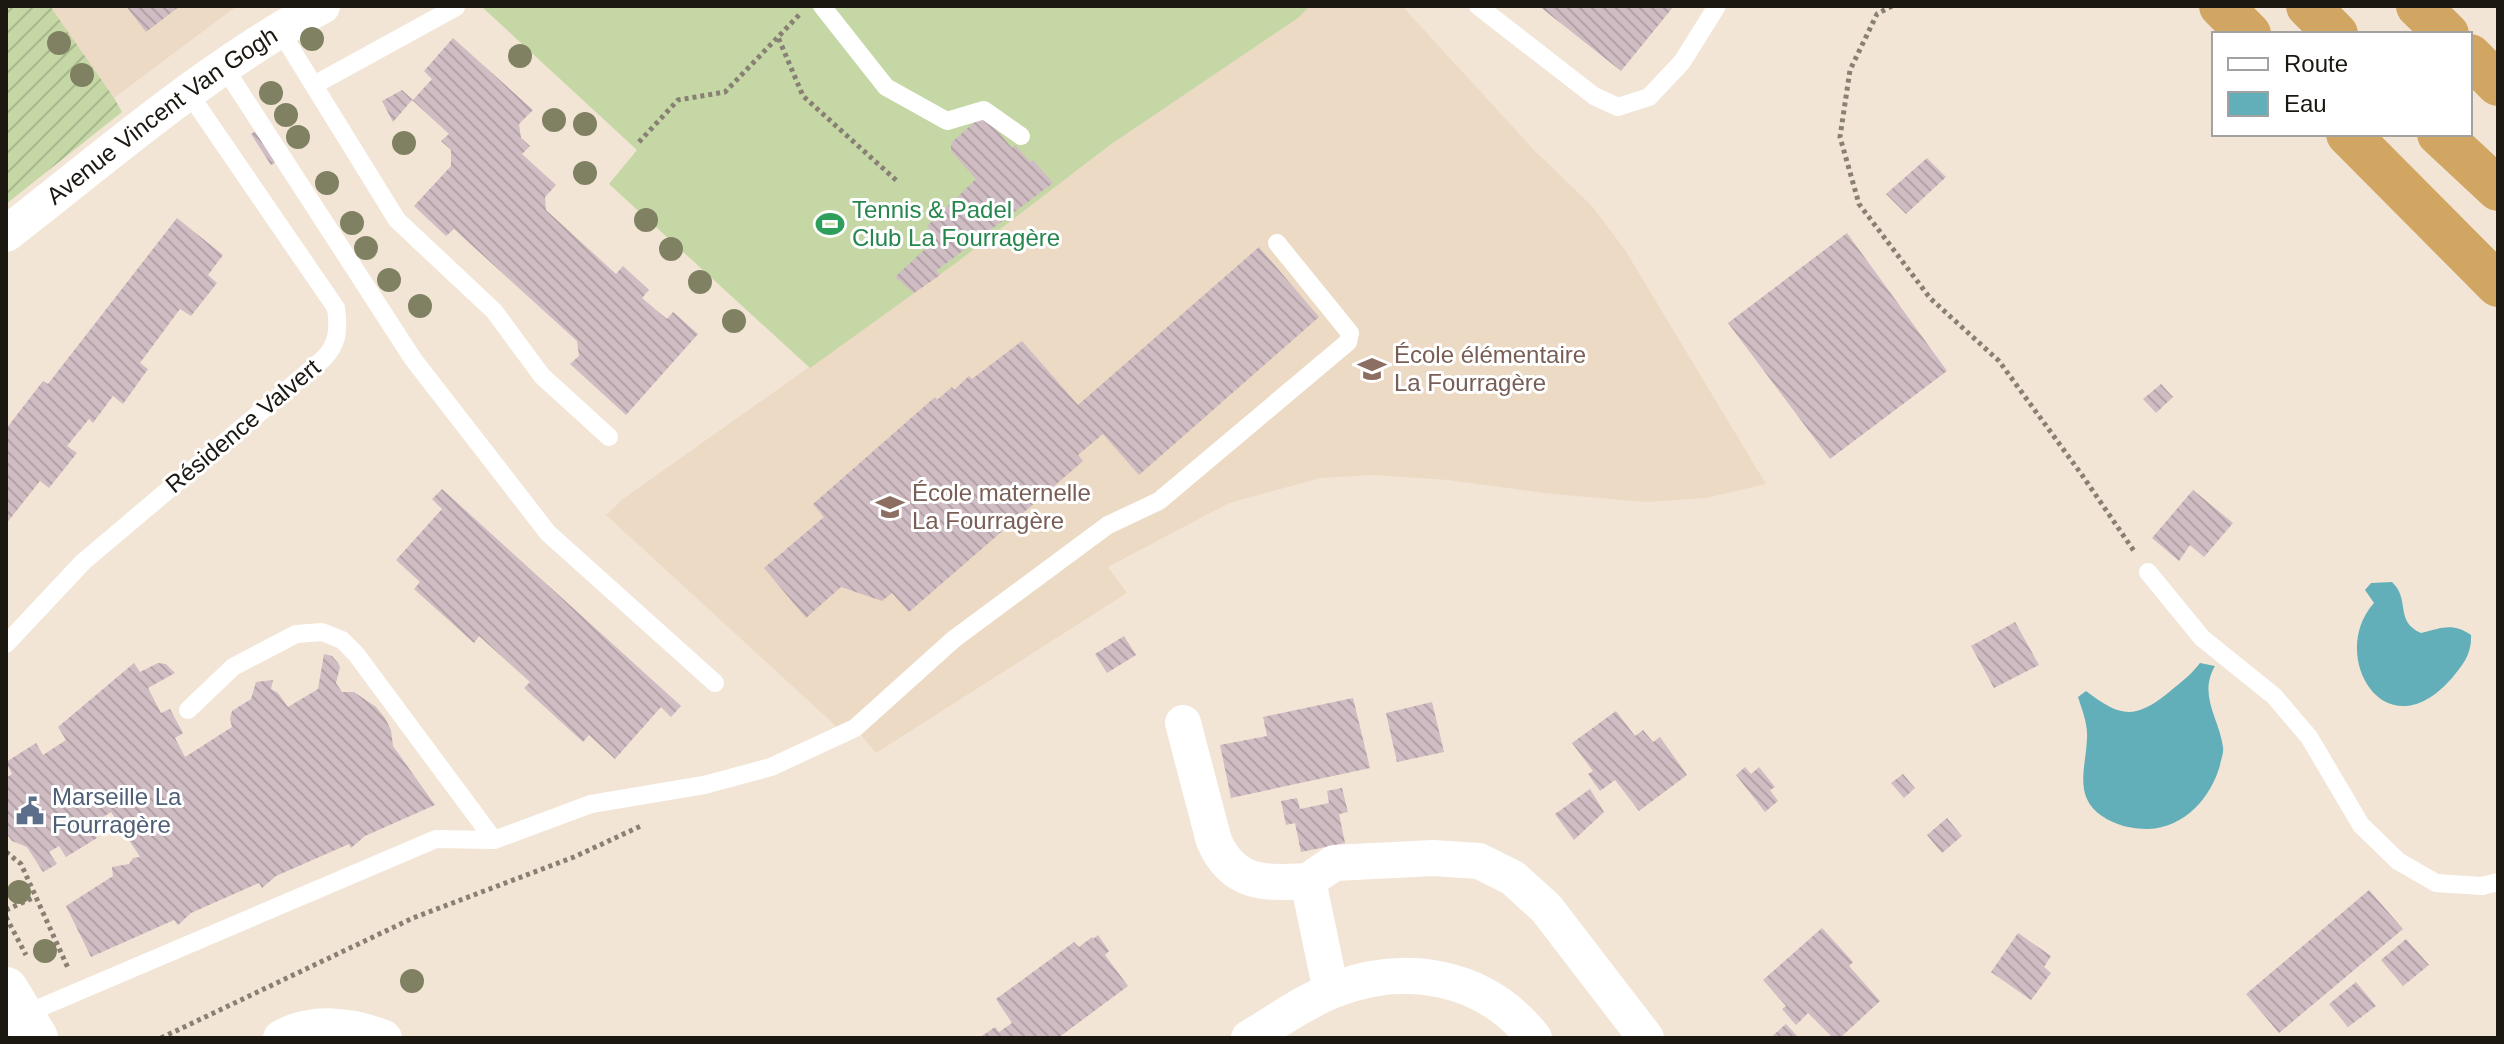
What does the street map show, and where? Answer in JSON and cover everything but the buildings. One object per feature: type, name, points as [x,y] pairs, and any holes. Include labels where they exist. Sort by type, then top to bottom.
[{"type":"highway","points":[[2221,6],[2247,32]]},
{"type":"highway","points":[[2308,6],[2334,32]]},
{"type":"highway","points":[[2418,6],[2445,32]]},
{"type":"highway","points":[[2472,58],[2498,84]]},
{"type":"highway","points":[[2350,136],[2498,285]]},
{"type":"highway","points":[[2441,136],[2498,189]]},
{"type":"street","name":"Avenue Vincent Van Gogh","points":[[6,234],[188,92],[279,29],[322,6]]},
{"type":"street","points":[[1183,723],[1214,841],[1230,869],[1248,877],[1275,882],[1308,881],[1334,863],[1433,858],[1479,861],[1513,878],[1546,908],[1646,1038]]},
{"type":"street","points":[[1308,881],[1331,991]]},
{"type":"street","points":[[1249,1038],[1331,991],[1371,977],[1422,975],[1470,987],[1505,1009],[1534,1038]]},
{"type":"street","points":[[281,1038],[292,1032],[325,1026],[360,1028],[384,1038]]},
{"type":"lane","points":[[822,6],[886,87],[947,121],[984,110],[1021,136]]},
{"type":"lane","points":[[1478,6],[1594,96],[1618,107],[1649,97],[1682,62],[1717,6]]},
{"type":"lane","points":[[314,85],[456,7]]},
{"type":"lane","points":[[279,29],[397,220],[494,311],[542,376],[609,437]]},
{"type":"lane","points":[[224,67],[413,359],[548,533],[715,683]]},
{"type":"lane","name":"Résidence Valvert","points":[[6,644],[83,562],[331,351],[339,326],[336,308],[188,92]]},
{"type":"lane","points":[[18,1016],[436,839],[494,840],[591,804],[704,785],[771,767],[855,728],[954,639],[1108,525],[1159,501],[1348,342],[1350,333],[1277,243]]},
{"type":"lane","points":[[2148,572],[2202,638],[2274,696],[2309,737],[2361,825],[2398,861],[2436,883],[2482,886],[2498,882]]},
{"type":"lane","points":[[188,710],[233,667],[296,634],[322,632],[342,640],[356,654],[494,840]]},
{"type":"path","points":[[639,142],[678,100],[725,92],[808,6]]},
{"type":"path","points":[[1892,6],[1877,14],[1850,70],[1840,137],[1859,204],[1930,298],[1999,361],[2148,572]]},
{"type":"path","points":[[778,37],[803,96],[897,181]]},
{"type":"path","points":[[161,1038],[413,918],[574,857],[644,825]]},
{"type":"path","points":[[6,852],[21,864],[79,990]]},
{"type":"path","points":[[6,910],[35,897]]},
{"type":"shaded area","points":[[50,6],[237,6],[114,98]]},
{"type":"shaded area","name":"École élémentaire La Fourragère","points":[[1310,6],[1402,6],[1535,151],[1592,206],[1625,250],[1766,484],[1706,498],[1646,502],[1448,480],[1373,475],[1321,478],[1229,503],[1108,567],[1127,593],[876,753],[855,728],[837,727],[606,515],[623,499],[956,263],[1110,145],[1298,18]]},
{"type":"green space","points":[[6,6],[50,6],[122,112],[6,204]]},
{"type":"green space","name":"Tennis & Padel Club La Fourragère","points":[[481,6],[1310,6],[1298,18],[1110,145],[956,263],[810,368],[609,184],[637,150]]},
{"type":"water","points":[[2392,582],[2398,589],[2405,616],[2413,628],[2421,633],[2453,627],[2471,635],[2468,654],[2452,678],[2427,699],[2405,706],[2385,702],[2370,689],[2360,670],[2357,647],[2361,624],[2374,603],[2365,590],[2371,583]]},
{"type":"water","points":[[2200,663],[2215,666],[2210,677],[2209,697],[2223,749],[2210,789],[2184,817],[2161,827],[2135,828],[2102,816],[2087,800],[2084,790],[2087,733],[2078,697],[2086,691],[2118,710],[2136,711],[2168,693]]},
{"type":"place","name":"Tennis & Padel Club La Fourragère","points":[[830,224]]},
{"type":"place","name":"École élémentaire La Fourragère","points":[[1372,369]]},
{"type":"place","name":"École maternelle La Fourragère","points":[[890,507]]},
{"type":"place","name":"Marseille La Fourragère","points":[[30,811]]}]
